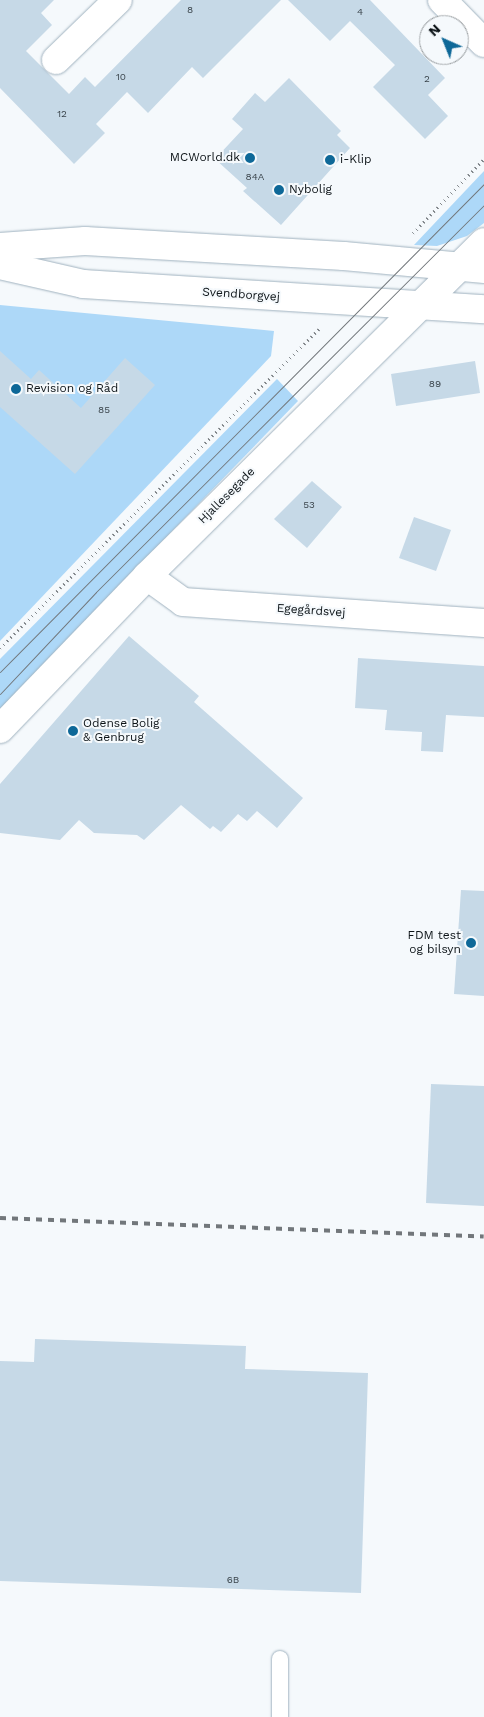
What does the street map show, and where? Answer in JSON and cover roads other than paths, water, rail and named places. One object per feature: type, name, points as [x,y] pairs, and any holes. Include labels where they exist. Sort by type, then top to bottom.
[{"type":"street","points":[[56,60],[118,0]]},
{"type":"street","points":[[442,0],[484,43]]},
{"type":"street","points":[[0,247],[85,241],[386,260],[472,268],[484,242]]},
{"type":"street","name":"Svendborgvej","points":[[0,265],[83,284],[484,310]]},
{"type":"street","name":"Hjallesegade","points":[[0,729],[147,576],[420,306],[472,268]]},
{"type":"street","name":"Egegårdsvej","points":[[147,576],[183,602],[484,623]]},
{"type":"lane","points":[[280,1659],[280,1717]]},
{"type":"tram line","points":[[0,672],[484,184]]},
{"type":"tram line","points":[[0,694],[96,592],[484,205]]},
{"type":"railway","points":[[0,1218],[484,1237]]},
{"type":"place","name":"MCWorld.dk","points":[[250,158]]},
{"type":"place","name":"i-Klip","points":[[330,160]]},
{"type":"place","name":"Nybolig","points":[[279,190]]},
{"type":"place","name":"Revision og Råd","points":[[16,389]]},
{"type":"place","name":"Odense Bolig & Genbrug","points":[[73,731]]},
{"type":"place","name":"FDM test og bilsyn","points":[[471,943]]}]
